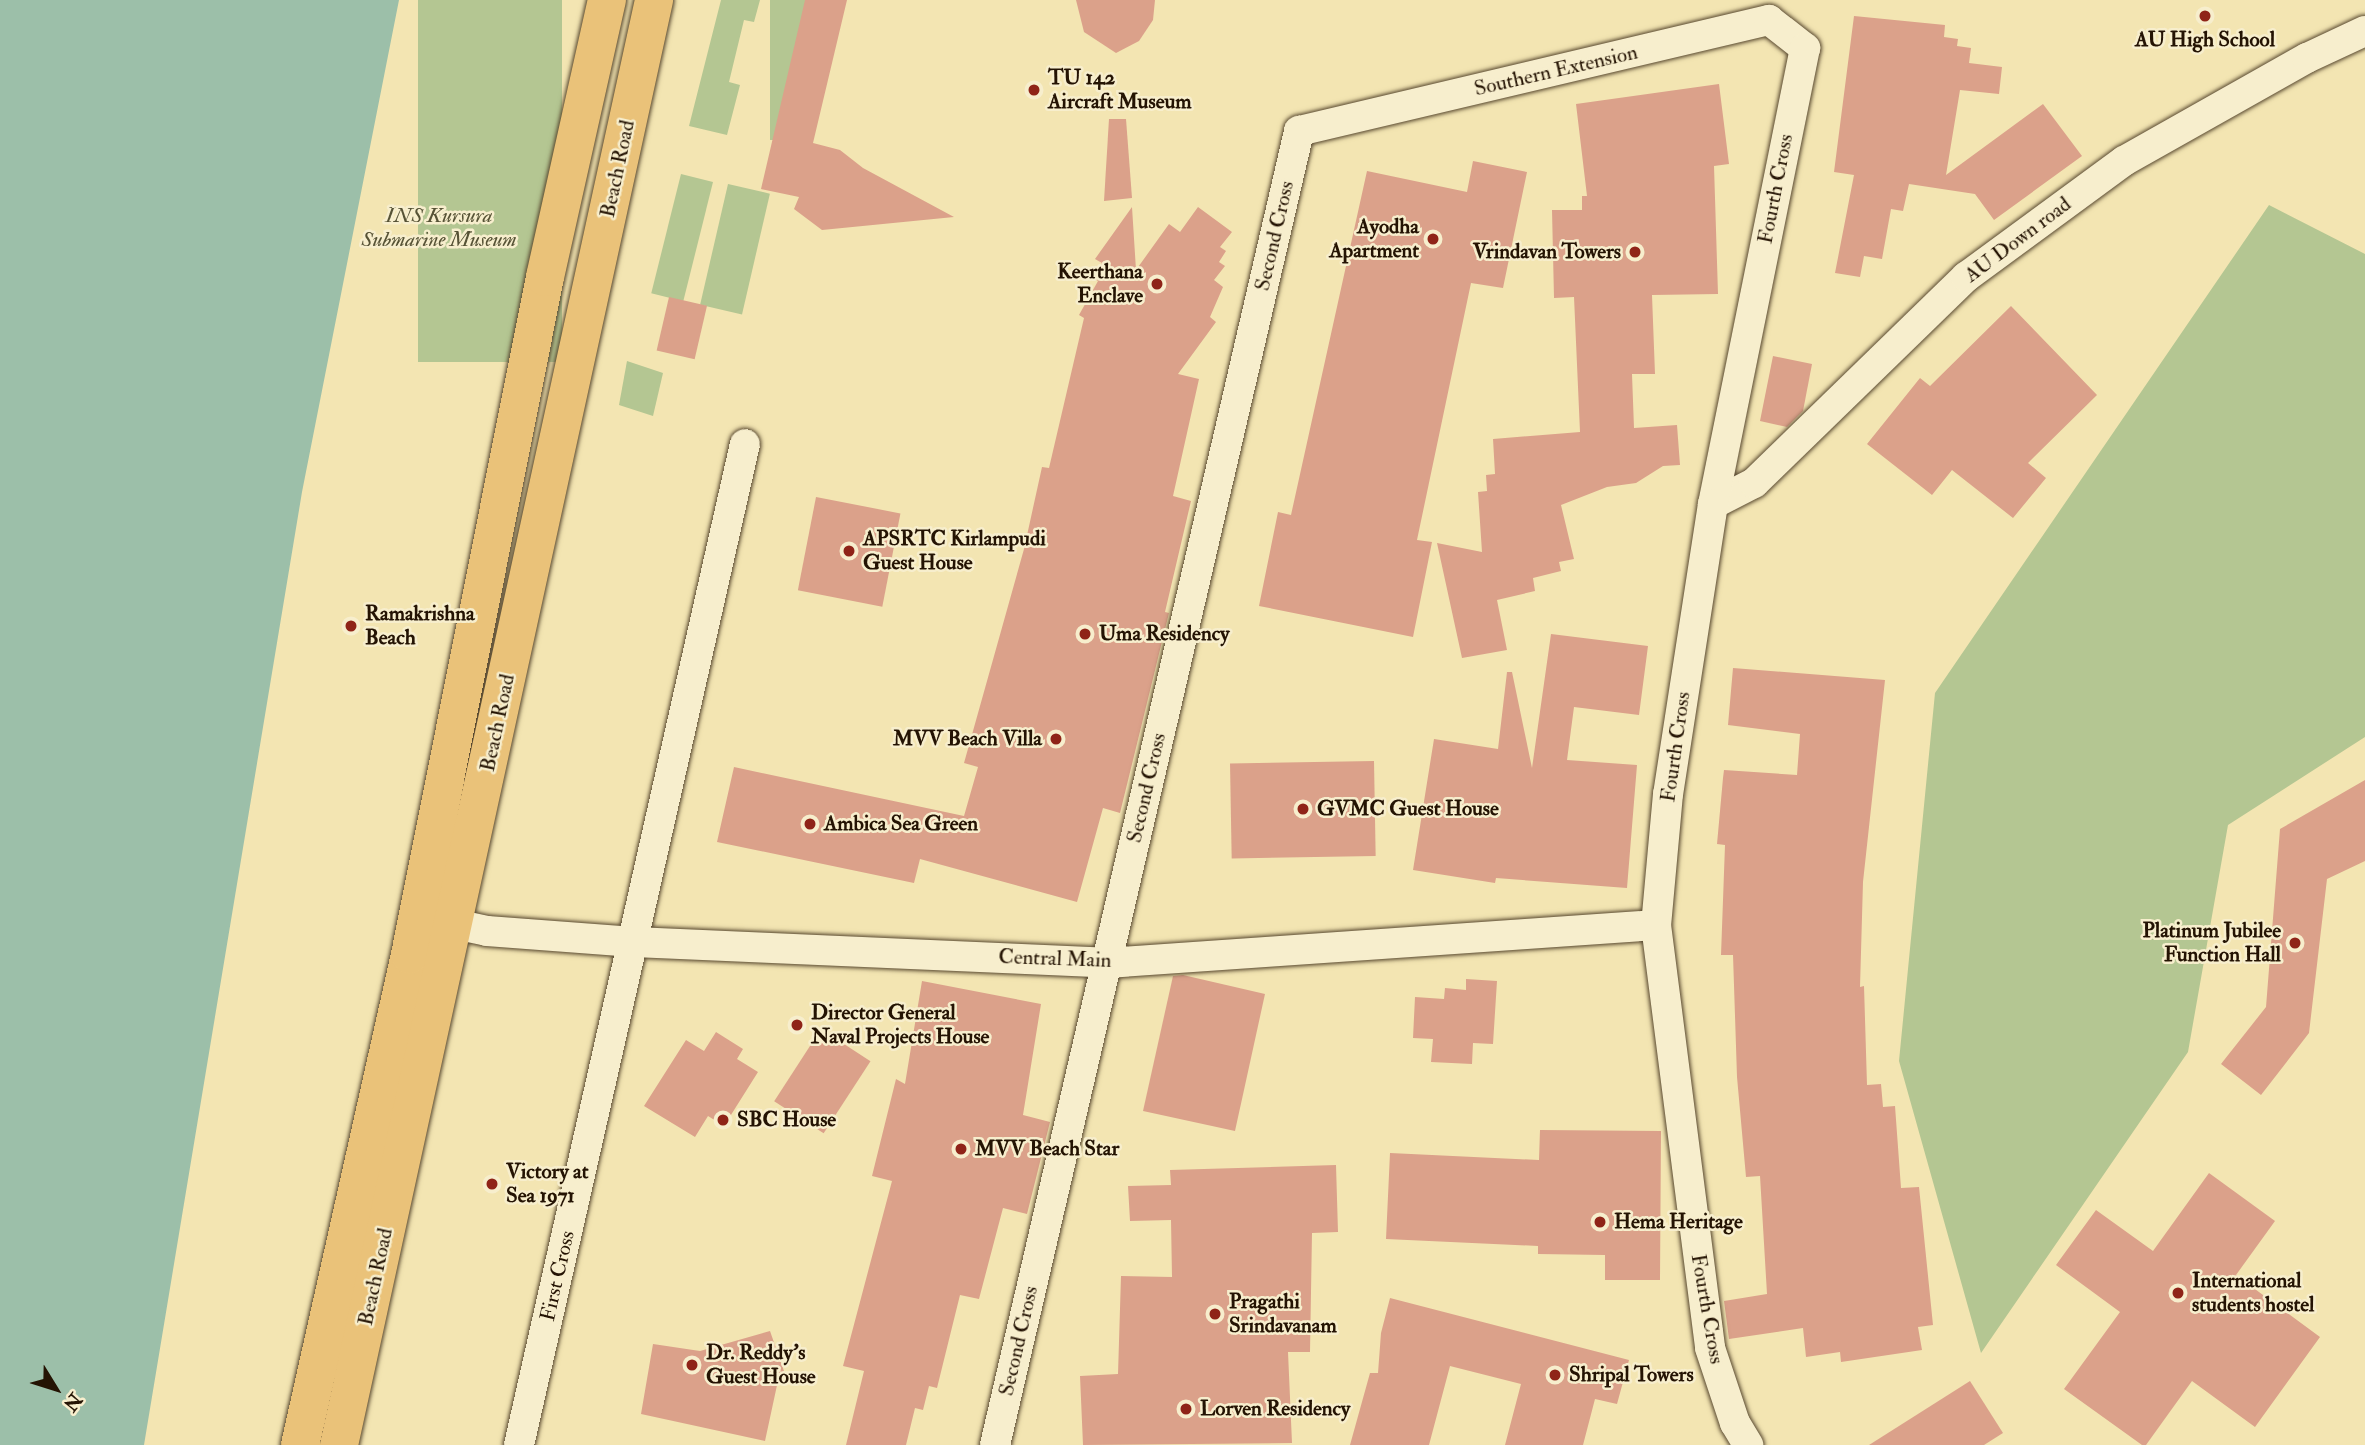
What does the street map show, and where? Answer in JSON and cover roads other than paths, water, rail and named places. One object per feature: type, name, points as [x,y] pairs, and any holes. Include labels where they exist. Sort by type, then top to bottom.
[{"type":"main road","name":"Beach Road","points":[[300,1445],[417,917],[545,276],[607,0]]},
{"type":"main road","name":"Beach Road","points":[[339,1445],[654,0]]},
{"type":"street","name":"Southern Extension","points":[[1299,131],[1769,20],[1804,48]]},
{"type":"street","name":"AU Down road","points":[[1713,504],[1754,483],[1966,277],[2113,170],[2307,58],[2365,31]]},
{"type":"street","name":"Fourth Cross","points":[[1734,1438],[1710,1348],[1656,925],[1668,794],[1713,504],[1804,48]]},
{"type":"street","name":"Second Cross","points":[[995,1445],[1299,131]]},
{"type":"street","name":"First Cross","points":[[519,1445],[745,444]]},
{"type":"street","name":"Central Main","points":[[417,917],[453,924],[634,942],[1107,962],[1656,925]]},
{"type":"place","name":"AU High School","points":[[2205,16]]},
{"type":"place","name":"TU 142 Aircraft Museum","points":[[1034,90]]},
{"type":"place","name":"Ayodha Apartment","points":[[1433,239]]},
{"type":"place","name":"Vrindavan Towers","points":[[1635,252]]},
{"type":"place","name":"Keerthana Enclave","points":[[1157,284]]},
{"type":"place","name":"APSRTC Kirlampudi Guest House","points":[[849,551]]},
{"type":"place","name":"Ramakrishna Beach","points":[[351,626]]},
{"type":"place","name":"Uma Residency","points":[[1085,634]]},
{"type":"place","name":"MVV Beach Villa","points":[[1056,739]]},
{"type":"place","name":"GVMC Guest House","points":[[1303,809]]},
{"type":"place","name":"Ambica Sea Green","points":[[810,824]]},
{"type":"place","name":"Platinum Jubilee Function Hall","points":[[2295,943]]},
{"type":"place","name":"Director General Naval Projects House","points":[[797,1025]]},
{"type":"place","name":"SBC House","points":[[723,1120]]},
{"type":"place","name":"MVV Beach Star","points":[[961,1149]]},
{"type":"place","name":"Victory at Sea 1971","points":[[492,1184]]},
{"type":"place","name":"Hema Heritage","points":[[1600,1222]]},
{"type":"place","name":"International students hostel","points":[[2178,1293]]},
{"type":"place","name":"Pragathi Srindavanam","points":[[1215,1314]]},
{"type":"place","name":"Dr. Reddy's Guest House","points":[[692,1365]]},
{"type":"place","name":"Shripal Towers","points":[[1555,1375]]},
{"type":"place","name":"Lorven Residency","points":[[1186,1409]]},
{"type":"park label","name":"INS Kursura Submarine Museum","points":[[439,228]]}]
